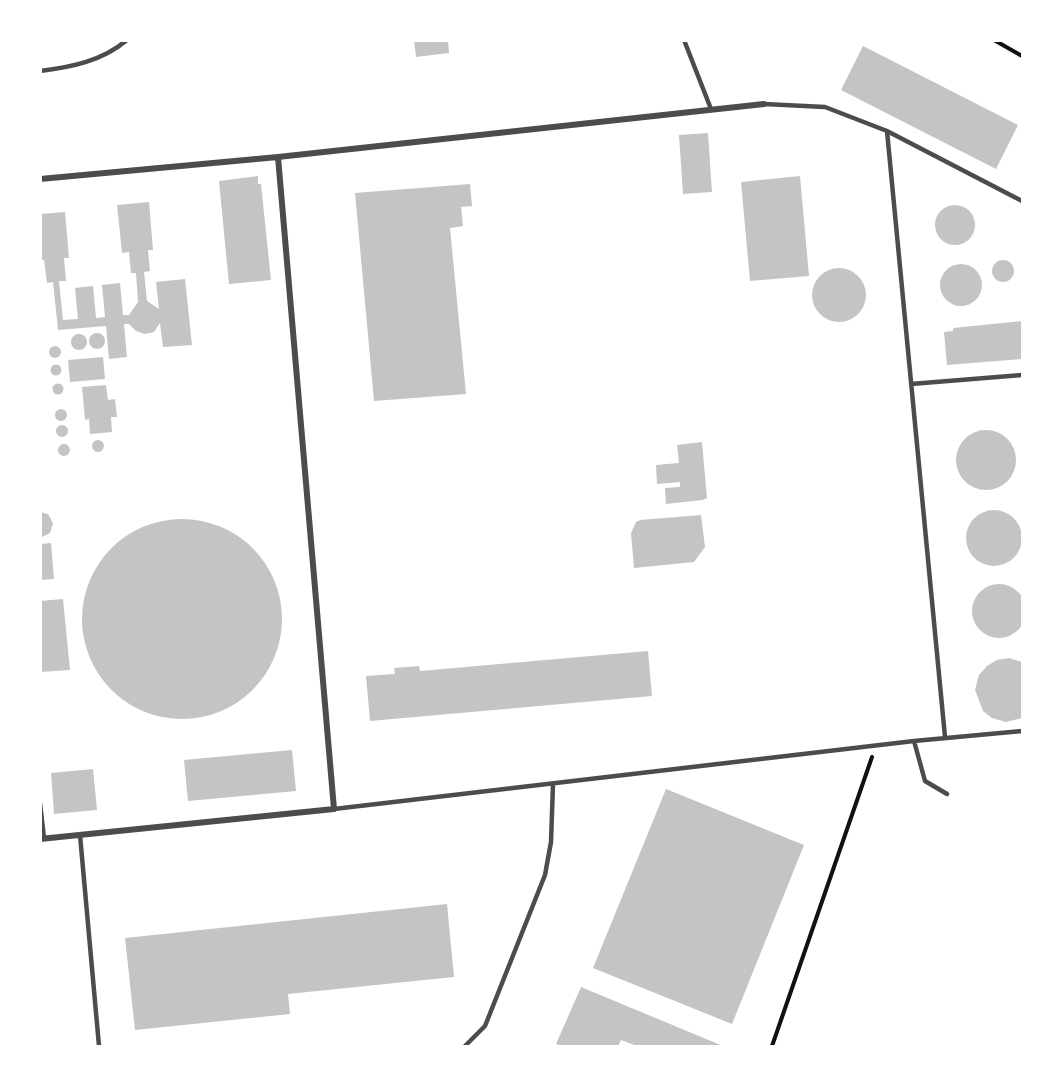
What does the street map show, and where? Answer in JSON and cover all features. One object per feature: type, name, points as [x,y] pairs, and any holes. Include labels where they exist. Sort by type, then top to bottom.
[{"type":"street","points":[[40,179],[278,157],[764,104]]},
{"type":"street","points":[[42,839],[334,809],[278,157]]},
{"type":"lane","points":[[40,70],[71,67],[92,60],[112,52],[127,40]]},
{"type":"lane","points":[[684,40],[711,109]]},
{"type":"lane","points":[[764,104],[825,107],[887,132],[1023,201]]},
{"type":"lane","points":[[887,132],[945,737]]},
{"type":"lane","points":[[911,384],[1023,375]]},
{"type":"lane","points":[[334,809],[945,737],[1023,731]]},
{"type":"lane","points":[[915,741],[925,781],[947,794]]},
{"type":"lane","points":[[465,1047],[485,1026],[545,875],[551,842],[553,784]]},
{"type":"lane","points":[[40,803],[42,839]]},
{"type":"lane","points":[[80,835],[99,1047]]},
{"type":"path","points":[[994,40],[1023,56]]},
{"type":"path","points":[[772,1047],[877,745]]},
{"type":"building","points":[[414,40],[448,40],[449,53],[416,57]]},
{"type":"building","points":[[863,46],[1018,125],[996,169],[841,90]]},
{"type":"building","points":[[708,133],[712,192],[683,194],[679,135]]},
{"type":"building","points":[[258,176],[258,184],[261,184],[271,280],[229,284],[219,181]]},
{"type":"building","points":[[800,176],[809,276],[750,281],[741,182]]},
{"type":"building","points":[[470,184],[472,206],[461,207],[463,226],[450,228],[466,394],[374,401],[355,193]]},
{"type":"building","points":[[149,202],[153,250],[148,250],[150,271],[144,272],[147,301],[159,309],[156,282],[185,279],[192,345],[163,347],[160,323],[154,332],[145,334],[136,331],[129,324],[124,324],[127,357],[109,359],[106,326],[58,330],[53,282],[47,283],[44,260],[40,260],[40,214],[65,212],[69,258],[64,258],[66,281],[59,281],[63,320],[78,319],[75,288],[93,286],[96,318],[105,317],[102,285],[120,283],[123,315],[129,315],[138,302],[136,273],[131,273],[129,252],[122,253],[117,205]]},
{"type":"building","points":[[955,205],[963,206],[969,211],[974,217],[974,233],[969,239],[963,244],[955,245],[947,244],[941,239],[936,233],[935,225],[936,217],[941,211],[947,206]]},
{"type":"building","points":[[999,260],[1007,260],[1014,267],[1014,275],[1007,282],[999,282],[992,275],[992,267]]},
{"type":"building","points":[[961,264],[969,265],[976,270],[981,277],[981,293],[976,300],[969,305],[961,306],[953,305],[946,300],[941,293],[940,285],[941,277],[946,270],[953,265]]},
{"type":"building","points":[[839,268],[849,270],[858,276],[864,285],[866,295],[864,305],[858,314],[849,320],[839,322],[829,320],[820,314],[814,305],[812,295],[814,285],[820,276],[829,270]]},
{"type":"building","points":[[1022,321],[1022,359],[947,365],[944,332],[953,331],[953,328]]},
{"type":"building","points":[[97,333],[103,335],[105,341],[103,347],[97,349],[91,347],[89,341],[91,335]]},
{"type":"building","points":[[79,334],[87,342],[79,350],[71,342]]},
{"type":"building","points":[[57,346],[61,352],[57,358],[53,358],[49,350]]},
{"type":"building","points":[[103,357],[105,379],[70,382],[68,360]]},
{"type":"building","points":[[56,364],[62,370],[56,376],[50,370]]},
{"type":"building","points":[[58,383],[64,389],[58,395],[52,389]]},
{"type":"building","points":[[106,385],[108,400],[115,399],[117,417],[111,417],[112,432],[90,434],[89,419],[85,420],[82,387]]},
{"type":"building","points":[[63,409],[67,415],[63,421],[59,421],[55,413]]},
{"type":"building","points":[[62,425],[68,431],[62,437],[56,431]]},
{"type":"building","points":[[980,430],[992,430],[1003,435],[1011,443],[1016,460],[1014,472],[1003,485],[992,490],[980,490],[969,485],[961,477],[956,466],[956,454],[961,443],[969,435]]},
{"type":"building","points":[[100,440],[104,446],[100,452],[96,452],[92,444]]},
{"type":"building","points":[[702,442],[707,498],[666,504],[665,488],[680,487],[680,482],[657,484],[656,465],[679,463],[677,445]]},
{"type":"building","points":[[66,444],[70,450],[66,456],[62,456],[58,448]]},
{"type":"building","points":[[988,510],[1000,510],[1010,514],[1018,522],[1022,538],[1018,554],[1010,562],[1000,566],[988,566],[978,562],[970,554],[966,544],[966,532],[970,522],[978,514]]},
{"type":"building","points":[[40,512],[48,514],[53,523],[50,533],[42,537]]},
{"type":"building","points":[[701,515],[705,547],[694,562],[634,568],[631,533],[636,522]]},
{"type":"building","points":[[172,519],[192,519],[220,526],[253,548],[275,581],[282,609],[282,629],[275,657],[253,690],[220,712],[192,719],[172,719],[144,712],[126,702],[105,683],[86,648],[82,629],[82,609],[89,581],[99,563],[118,542],[153,523]]},
{"type":"building","points":[[51,543],[54,579],[40,580],[40,544]]},
{"type":"building","points":[[994,584],[1004,584],[1014,588],[1022,596],[1026,611],[1022,626],[1014,634],[1004,638],[994,638],[984,634],[976,626],[972,616],[972,606],[976,596],[984,588]]},
{"type":"building","points":[[63,599],[70,670],[40,672],[40,601]]},
{"type":"building","points":[[648,651],[652,696],[370,721],[366,676],[395,674],[394,668],[419,666],[420,671]]},
{"type":"building","points":[[1009,658],[1022,662],[1022,718],[1006,722],[992,718],[983,711],[975,690],[979,675],[987,666],[997,660]]},
{"type":"building","points":[[292,750],[296,791],[188,801],[184,760]]},
{"type":"building","points":[[93,769],[97,810],[54,814],[51,773]]},
{"type":"building","points":[[666,789],[804,845],[732,1024],[593,968]]},
{"type":"building","points":[[447,904],[454,977],[288,994],[290,1014],[135,1030],[125,938]]},
{"type":"building","points":[[581,987],[723,1046],[637,1046],[621,1040],[618,1046],[562,1046],[556,1044]]}]
